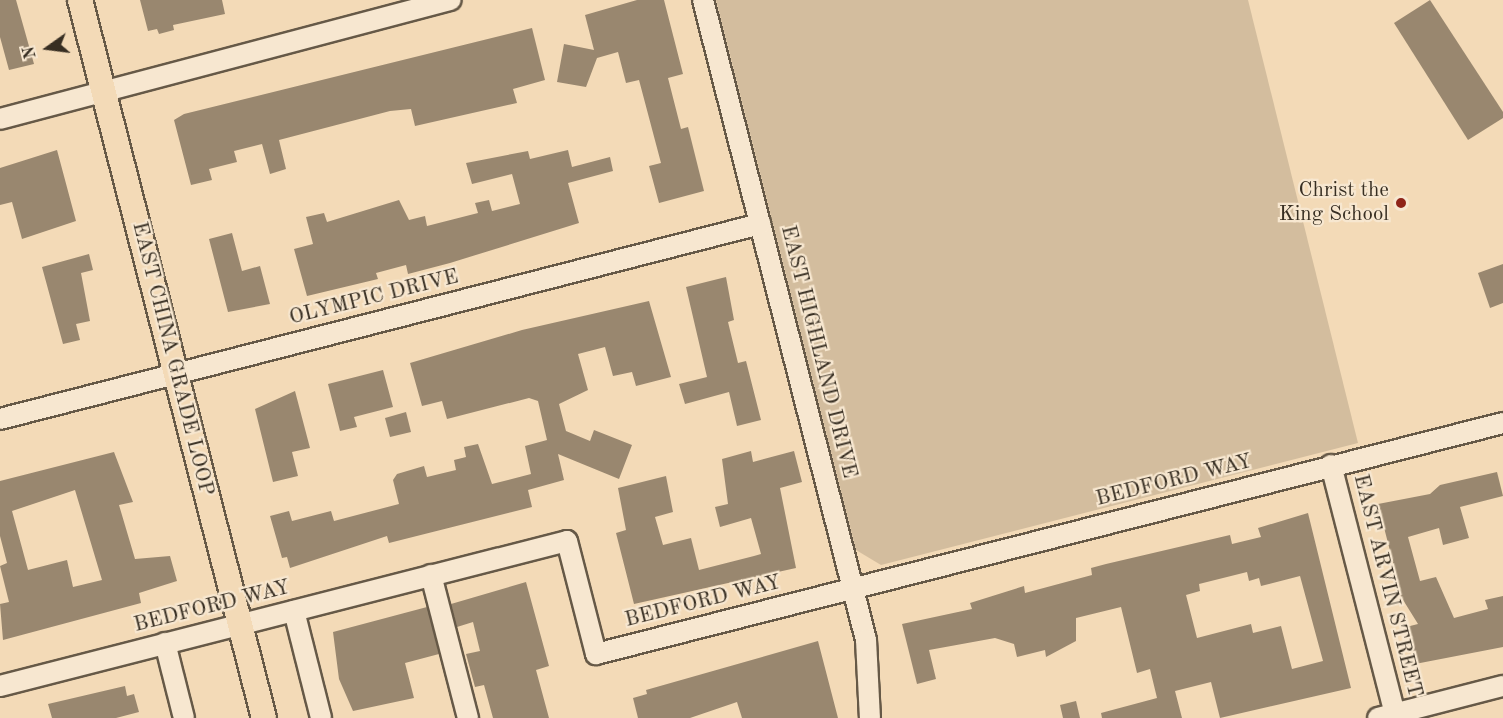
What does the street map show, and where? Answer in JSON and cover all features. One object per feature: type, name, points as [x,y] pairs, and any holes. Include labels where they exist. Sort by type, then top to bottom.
[{"type":"main road","name":"EAST CHINA GRADE LOOP","points":[[81,0],[264,718]]},
{"type":"street","points":[[0,119],[451,0]]},
{"type":"street","name":"EAST HIGHLAND DRIVE","points":[[703,0],[866,640],[870,718]]},
{"type":"street","name":"OLYMPIC DRIVE","points":[[0,418],[760,224]]},
{"type":"street","name":"BEDFORD WAY","points":[[0,687],[567,541],[596,654],[1503,423]]},
{"type":"street","name":"EAST ARVIN STREET","points":[[1331,465],[1390,717]]},
{"type":"street","points":[[431,575],[468,718]]},
{"type":"street","points":[[294,610],[321,718]]},
{"type":"street","points":[[165,644],[184,718]]},
{"type":"street","points":[[1390,717],[1503,686]]},
{"type":"shaded area","points":[[716,0],[1248,0],[1358,443],[881,565],[856,550]]},
{"type":"building","points":[[0,0],[16,0],[34,64],[9,70],[0,37]]},
{"type":"building","points":[[140,0],[222,0],[225,14],[173,25],[174,30],[159,34],[157,29],[148,31]]},
{"type":"building","points":[[637,0],[664,0],[683,74],[668,78],[681,129],[688,127],[704,191],[659,203],[649,166],[661,163],[639,80],[626,83],[618,52],[597,58],[586,87],[557,82],[564,44],[594,50],[585,15]]},
{"type":"building","points":[[1430,0],[1503,112],[1503,118],[1468,140],[1394,23]]},
{"type":"building","points":[[532,28],[545,80],[513,89],[517,103],[415,126],[411,109],[390,111],[279,140],[286,169],[270,174],[262,144],[234,151],[237,162],[209,169],[212,180],[191,185],[174,120],[184,114]]},
{"type":"building","points":[[57,150],[76,221],[22,239],[12,202],[0,205],[0,168]]},
{"type":"building","points":[[568,150],[572,167],[610,157],[613,171],[568,183],[579,223],[450,263],[408,274],[406,265],[376,273],[378,279],[307,296],[294,249],[313,244],[306,217],[324,213],[327,222],[399,200],[409,220],[425,216],[427,226],[478,213],[475,203],[489,200],[492,211],[520,204],[512,174],[472,184],[466,163],[528,151],[530,159]]},
{"type":"building","points":[[232,233],[242,271],[260,266],[270,304],[228,312],[209,239]]},
{"type":"building","points":[[89,254],[93,270],[81,273],[90,321],[76,324],[80,340],[63,344],[42,267]]},
{"type":"building","points":[[1503,264],[1503,303],[1490,308],[1478,273]]},
{"type":"building","points":[[726,277],[734,320],[728,322],[738,363],[746,361],[761,420],[737,426],[729,392],[685,404],[679,384],[707,377],[686,287]]},
{"type":"building","points":[[649,301],[671,377],[636,386],[632,372],[613,376],[605,347],[578,354],[588,390],[559,404],[566,431],[590,441],[594,430],[632,445],[619,479],[558,454],[564,480],[528,490],[532,507],[389,543],[387,536],[290,568],[287,557],[282,558],[270,516],[289,511],[292,521],[331,511],[334,521],[399,504],[393,480],[397,474],[424,466],[427,477],[456,470],[454,460],[466,457],[464,447],[478,444],[492,484],[531,474],[525,446],[547,440],[538,401],[529,398],[447,419],[442,401],[422,406],[410,363],[522,330]]},
{"type":"building","points":[[383,370],[393,407],[354,417],[357,427],[340,431],[328,384]]},
{"type":"building","points":[[295,391],[310,448],[292,452],[298,476],[273,482],[255,409]]},
{"type":"building","points":[[406,412],[411,432],[390,437],[385,418]]},
{"type":"building","points":[[751,451],[753,462],[794,451],[802,482],[780,488],[796,568],[634,604],[616,533],[626,530],[618,488],[666,476],[673,512],[655,517],[663,545],[691,538],[699,570],[754,556],[761,554],[751,518],[720,527],[715,507],[728,504],[722,459]]},
{"type":"building","points":[[114,452],[133,502],[119,505],[135,559],[170,556],[177,581],[139,593],[141,603],[3,640],[0,604],[9,602],[0,566],[7,563],[0,536],[0,481]],"holes":[[[75,490],[102,580],[73,587],[67,560],[28,570],[12,511]]]},
{"type":"building","points":[[1497,472],[1503,496],[1460,507],[1469,538],[1443,545],[1439,528],[1408,537],[1420,581],[1436,577],[1454,618],[1488,609],[1485,600],[1503,596],[1503,647],[1415,664],[1406,627],[1418,624],[1395,587],[1399,586],[1378,504],[1430,494],[1440,485]]},
{"type":"building","points":[[1308,513],[1351,688],[1220,718],[1211,682],[1175,691],[1182,718],[1102,718],[1101,713],[1157,698],[1150,669],[1137,673],[1121,607],[1076,618],[1076,641],[1046,657],[1045,650],[1017,657],[1014,644],[995,638],[929,650],[936,679],[917,684],[902,624],[972,609],[970,603],[1024,586],[1025,593],[1092,575],[1091,568],[1106,564],[1230,535],[1232,544],[1261,537],[1258,528]],"holes":[[[1247,572],[1249,581],[1259,578],[1261,586],[1300,576],[1323,661],[1292,669],[1281,626],[1253,633],[1251,624],[1197,638],[1186,595],[1200,591],[1199,584]]]},
{"type":"building","points":[[526,582],[549,666],[536,670],[549,718],[493,718],[484,685],[475,687],[466,654],[480,651],[473,622],[457,627],[451,604]]},
{"type":"building","points":[[427,607],[439,654],[405,663],[414,698],[353,711],[339,679],[333,632]]},
{"type":"building","points":[[818,641],[838,718],[742,718],[737,702],[690,718],[638,718],[633,698],[647,694],[646,690]]},
{"type":"building","points":[[125,686],[127,696],[134,694],[139,712],[116,718],[52,718],[48,704]]},
{"type":"building","points":[[1076,701],[1080,718],[1063,718],[1060,705]]},
{"type":"place","name":"Christ the King School","points":[[1401,203]]}]
